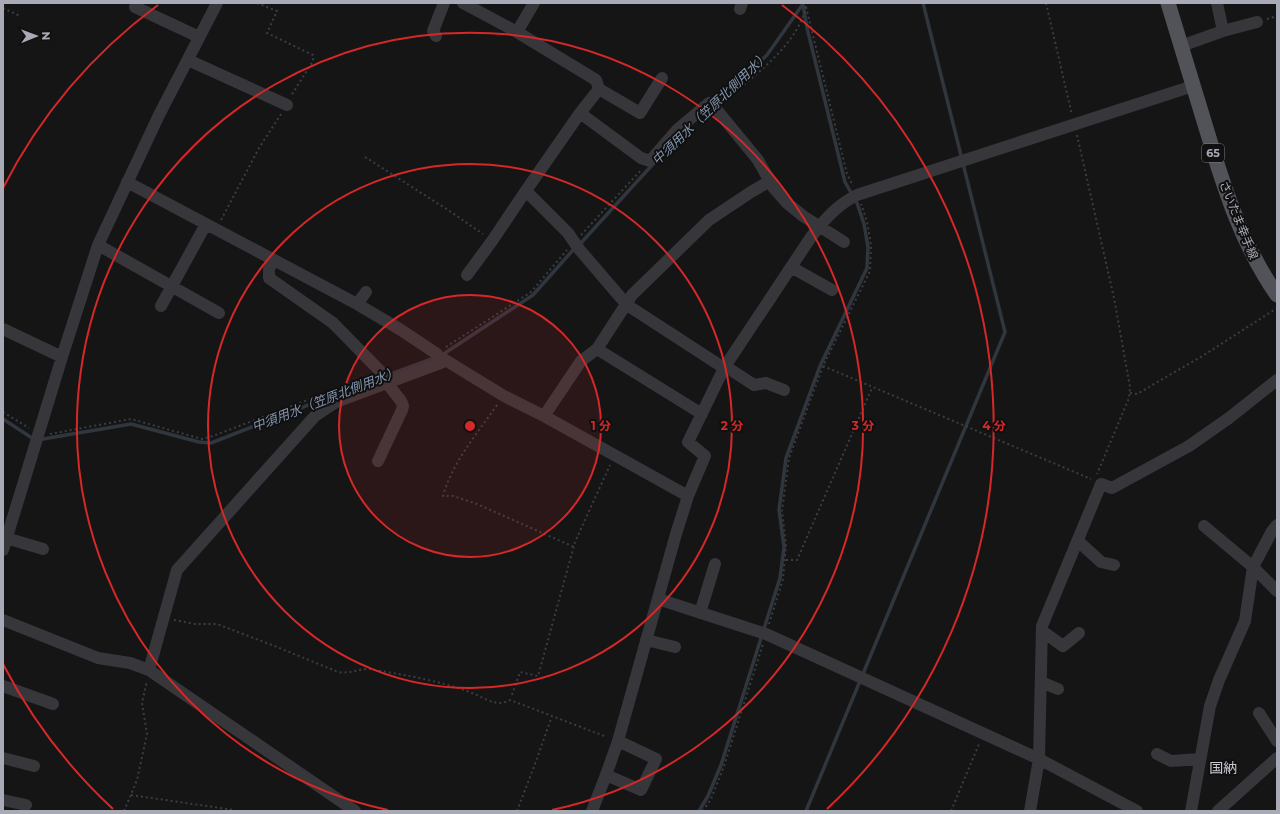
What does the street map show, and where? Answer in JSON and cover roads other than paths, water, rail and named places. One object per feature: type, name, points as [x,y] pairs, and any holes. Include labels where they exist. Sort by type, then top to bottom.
[{"type":"main road","name":"さいたま幸手線","points":[[1168,3],[1223,185],[1255,262],[1277,294]]},
{"type":"street","points":[[3,550],[98,246],[159,115],[217,3]]},
{"type":"street","points":[[436,36],[433,30],[444,3]]},
{"type":"street","points":[[462,3],[518,32],[596,80],[599,89],[640,113],[662,78]]},
{"type":"street","points":[[518,32],[534,3]]},
{"type":"street","points":[[1217,3],[1223,31]]},
{"type":"street","points":[[135,7],[199,37]]},
{"type":"street","points":[[1181,46],[1223,31],[1257,22]]},
{"type":"street","points":[[188,60],[287,105]]},
{"type":"street","points":[[592,811],[618,741],[688,496],[705,456],[688,442],[725,367],[819,227],[835,209],[857,195],[1193,86]]},
{"type":"street","points":[[467,275],[580,113],[599,89]]},
{"type":"street","points":[[580,113],[641,158],[650,160],[678,130],[708,102],[716,109],[758,160],[770,181],[787,203],[819,227],[844,242]]},
{"type":"street","points":[[544,416],[581,361],[597,349],[627,305],[632,295],[709,220],[770,181]]},
{"type":"street","points":[[127,182],[357,304],[442,355],[504,396],[544,416],[688,496]]},
{"type":"street","points":[[525,192],[530,195],[568,234],[627,305],[754,385],[766,383],[784,390]]},
{"type":"street","points":[[161,306],[206,224]]},
{"type":"street","points":[[98,246],[219,313]]},
{"type":"street","points":[[273,260],[269,269],[269,278],[333,323],[382,373],[387,383],[401,401],[402,410],[378,461]]},
{"type":"street","points":[[791,267],[832,290]]},
{"type":"street","points":[[357,304],[366,292]]},
{"type":"street","points":[[3,329],[62,358]]},
{"type":"street","points":[[597,349],[702,414]]},
{"type":"street","points":[[149,670],[177,570],[315,416],[331,405],[441,363],[442,355]]},
{"type":"street","points":[[1030,811],[1039,759],[1042,626],[1101,484],[1112,488],[1189,446],[1229,418],[1277,380]]},
{"type":"street","points":[[1191,811],[1210,706],[1219,680],[1245,621],[1253,567],[1272,531],[1277,525]]},
{"type":"street","points":[[1204,526],[1253,567],[1277,591]]},
{"type":"street","points":[[6,538],[43,549]]},
{"type":"street","points":[[1078,541],[1101,562],[1114,565]]},
{"type":"street","points":[[700,613],[715,564]]},
{"type":"street","points":[[658,599],[766,634],[1039,759],[1137,811]]},
{"type":"street","points":[[3,620],[98,658],[130,663],[149,670],[355,811]]},
{"type":"street","points":[[1042,631],[1063,646],[1079,633]]},
{"type":"street","points":[[646,640],[675,647]]},
{"type":"street","points":[[1041,682],[1058,689]]},
{"type":"street","points":[[3,686],[53,704]]},
{"type":"street","points":[[1259,714],[1277,741]]},
{"type":"street","points":[[606,775],[641,790],[656,758],[618,741]]},
{"type":"street","points":[[1157,754],[1171,761],[1200,759]]},
{"type":"street","points":[[3,758],[34,766]]},
{"type":"street","points":[[1218,811],[1277,758]]},
{"type":"street","points":[[3,800],[26,805]]},
{"type":"waterway","points":[[806,811],[1005,332],[923,3]]},
{"type":"waterway","name":"中須用水（笠原北側用水）","points":[[713,104],[767,55],[803,4]]},
{"type":"waterway","points":[[699,811],[708,796],[721,765],[780,578],[784,547],[779,510],[786,458],[820,366],[867,268],[868,247],[864,224],[857,203],[845,182],[807,28],[803,5]]},
{"type":"waterway","name":"中須用水（笠原北側用水）","points":[[580,244],[653,164]]},
{"type":"waterway","name":"中須用水（笠原北側用水）","points":[[442,355],[533,295],[573,250]]},
{"type":"waterway","name":"中須用水（笠原北側用水）","points":[[43,439],[131,424],[199,442],[211,443],[437,357]]},
{"type":"waterway","name":"中須用水（笠原北側用水）","points":[[3,419],[32,438]]},
{"type":"district","name":"国納","points":[[1223,768]]}]
